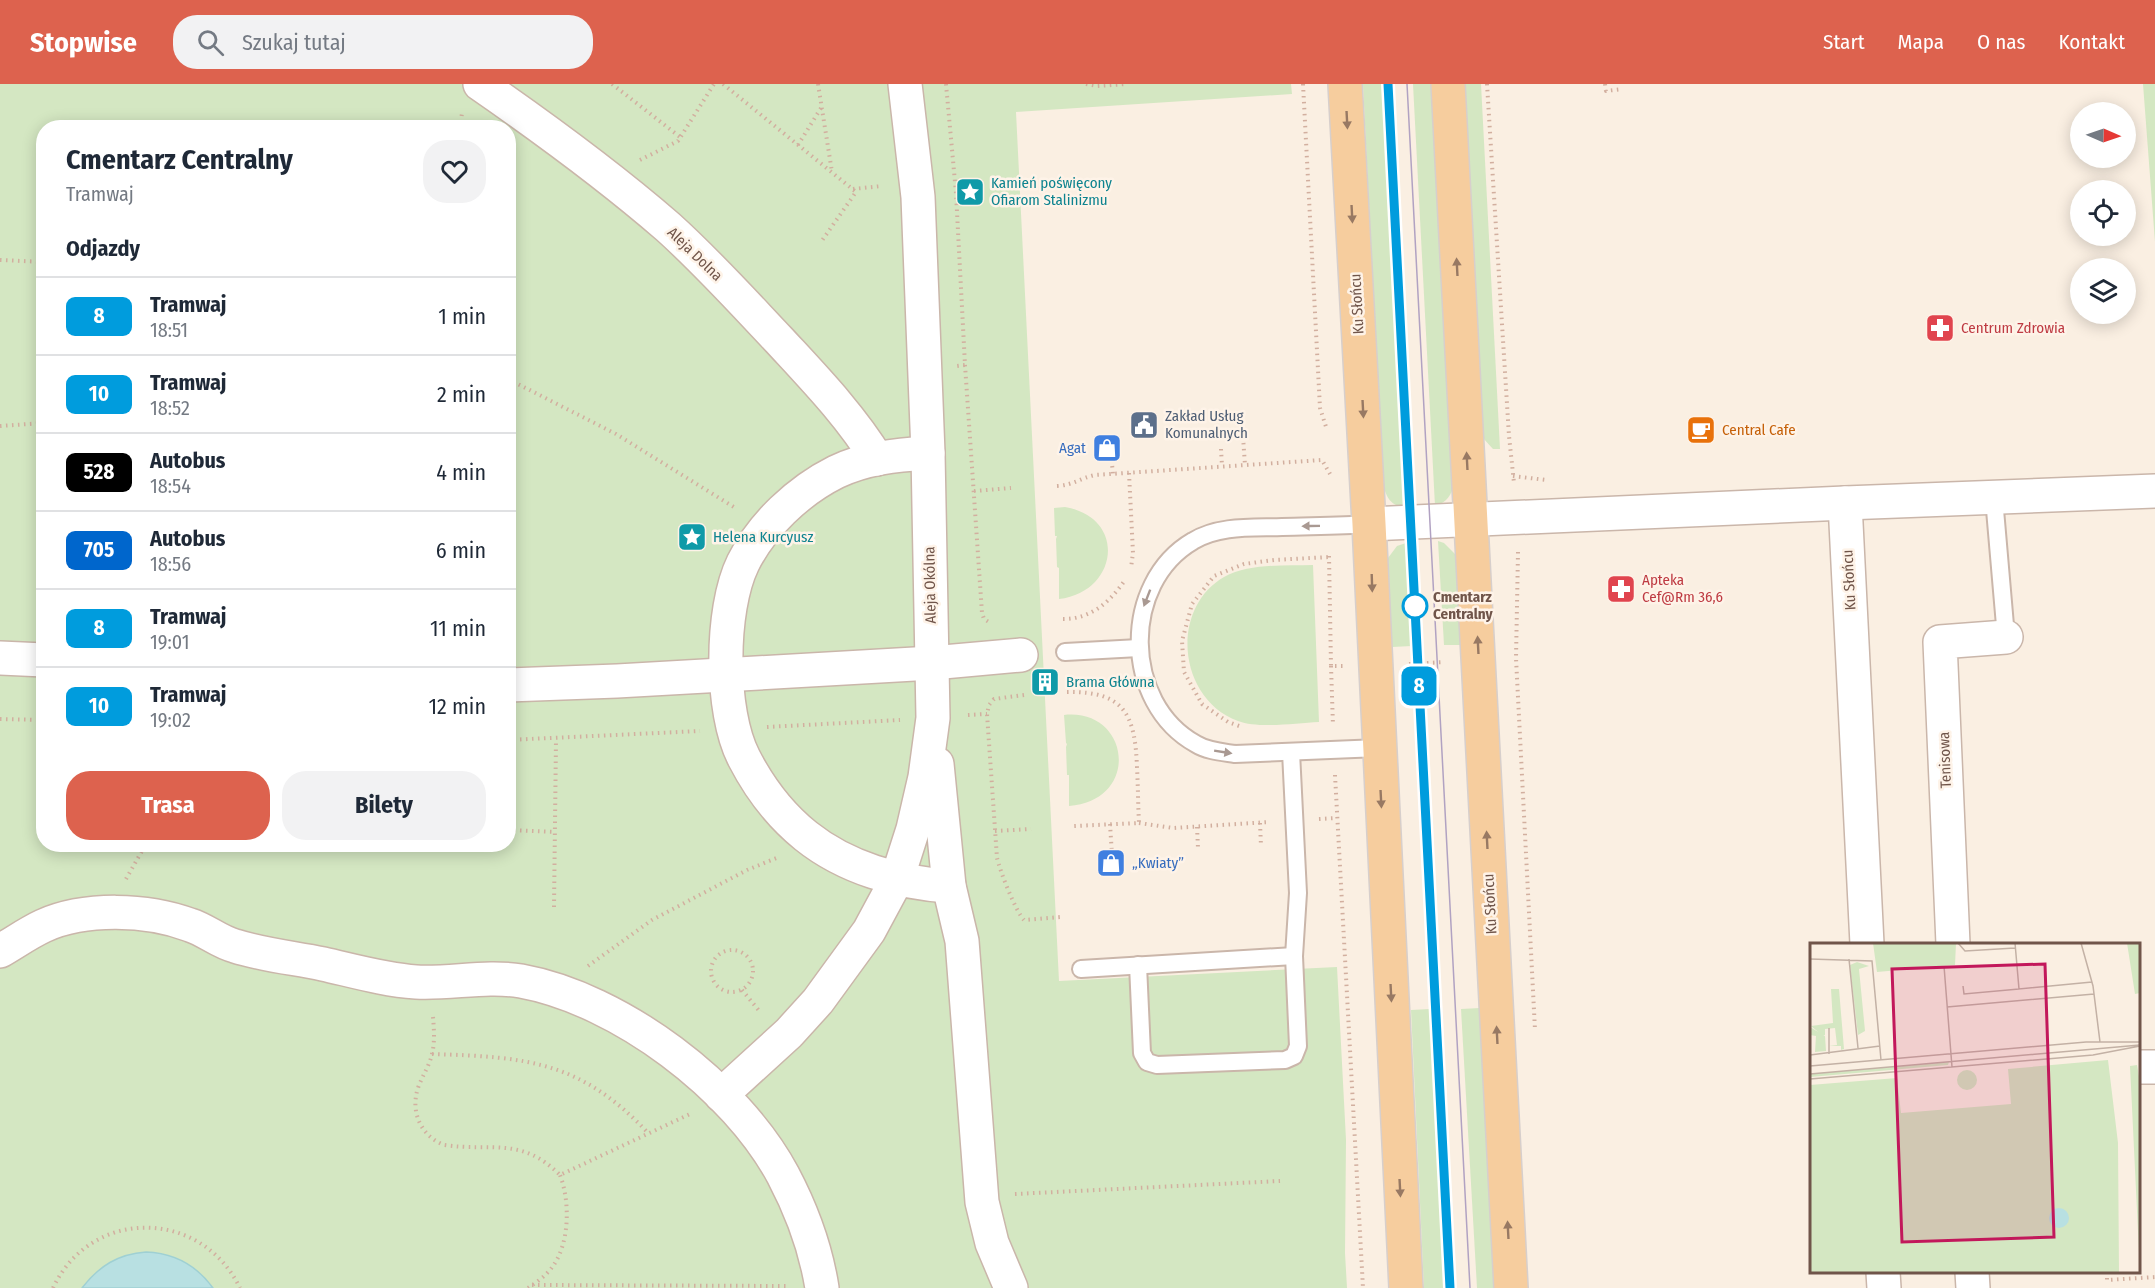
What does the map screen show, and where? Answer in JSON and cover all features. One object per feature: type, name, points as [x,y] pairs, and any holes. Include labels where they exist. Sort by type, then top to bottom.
[{"type":"main road","name":"Ku Słońcu","points":[[1345,84],[1406,1288]]},
{"type":"main road","name":"Ku Słońcu","points":[[1448,84],[1511,1288]]},
{"type":"street","name":"Aleja Dolna","points":[[480,84],[607,177],[669,228],[721,279],[848,416],[877,459]]},
{"type":"street","name":"Aleja Okólna","points":[[905,84],[918,197],[928,453],[933,718]]},
{"type":"street","points":[[928,453],[877,459],[836,472],[783,509],[743,563],[735,586],[729,615],[727,675],[729,704],[743,757],[785,817],[806,836],[857,865],[897,879],[949,886]]},
{"type":"street","points":[[1369,524],[2155,491]]},
{"type":"street","name":"Ku Słońcu","points":[[1845,503],[1867,943]]},
{"type":"street","name":"Tenisowa","points":[[1953,943],[1940,642],[2006,637]]},
{"type":"street","points":[[516,685],[932,663],[1021,655]]},
{"type":"street","points":[[0,658],[36,660]]},
{"type":"street","points":[[721,1095],[789,1033],[818,1001],[869,932],[897,879],[913,830],[926,777],[933,718]]},
{"type":"street","points":[[933,718],[949,886],[962,941],[981,1195],[992,1243],[1011,1288]]},
{"type":"street","points":[[0,951],[26,935],[58,920],[84,914],[110,912],[148,915],[190,925],[234,946],[396,979],[431,982],[501,978],[553,989],[585,1001],[647,1034],[699,1073],[766,1148],[783,1174],[801,1217],[822,1287]]},
{"type":"street","points":[[2140,1067],[2155,1066]]},
{"type":"street","points":[[1972,1273],[1973,1288]]},
{"type":"lane","points":[[1994,498],[2006,637]]},
{"type":"lane","points":[[1369,524],[1241,528],[1217,531],[1196,539],[1181,549],[1156,578],[1145,603],[1140,626],[1139,648],[1144,676],[1154,699],[1165,717],[1196,745],[1216,752],[1235,754],[1379,748]]},
{"type":"lane","points":[[1065,652],[1139,648]]},
{"type":"lane","points":[[1138,965],[1142,1053],[1147,1062],[1157,1065],[1285,1060],[1294,1056],[1298,1046],[1294,956],[1298,893],[1291,752]]},
{"type":"lane","points":[[1080,969],[1294,956]]},
{"type":"path","points":[[612,84],[680,137]]},
{"type":"path","points":[[607,177],[678,141],[714,84]]},
{"type":"path","points":[[723,84],[856,192],[821,242]]},
{"type":"path","points":[[819,84],[832,172]]},
{"type":"path","points":[[1086,84],[1097,86],[1127,84]]},
{"type":"path","points":[[1487,84],[1514,487]]},
{"type":"path","points":[[1605,84],[1606,91],[1622,89]]},
{"type":"path","points":[[798,145],[822,107]]},
{"type":"path","points":[[0,260],[36,262]]},
{"type":"path","points":[[965,365],[982,613],[984,619],[995,623]]},
{"type":"path","points":[[516,383],[616,434],[768,528]]},
{"type":"path","points":[[0,426],[36,424]]},
{"type":"path","points":[[1244,437],[1245,465]]},
{"type":"path","points":[[1221,449],[1222,466]]},
{"type":"path","points":[[1111,454],[1113,474]]},
{"type":"path","points":[[1057,486],[1070,485],[1084,477],[1113,474],[1322,460],[1330,473],[1330,482]]},
{"type":"path","points":[[1063,619],[1082,616],[1106,604],[1117,592],[1131,567],[1133,553],[1129,473]]},
{"type":"path","points":[[1514,476],[1549,480]]},
{"type":"path","points":[[974,491],[1011,488]]},
{"type":"path","points":[[1327,730],[1334,729],[1329,547]]},
{"type":"path","points":[[1518,548],[1516,658],[1535,1030]]},
{"type":"path","points":[[1248,729],[1228,722],[1202,704],[1184,672],[1182,641],[1192,604],[1214,576],[1244,564],[1329,557]]},
{"type":"path","points":[[1401,664],[1454,661]]},
{"type":"path","points":[[1331,666],[1352,666]]},
{"type":"path","points":[[1067,692],[1092,693],[1105,697],[1128,715],[1134,728],[1136,745],[1139,823]]},
{"type":"path","points":[[1024,695],[994,699],[989,705],[987,714],[997,858],[1000,872],[1019,915],[1024,920],[1061,917]]},
{"type":"path","points":[[0,719],[36,720]]},
{"type":"path","points":[[554,907],[556,739]]},
{"type":"path","points":[[1334,750],[1363,1288]]},
{"type":"path","points":[[1074,826],[1139,823],[1173,828],[1337,818]]},
{"type":"path","points":[[1260,823],[1261,846]]},
{"type":"path","points":[[1110,824],[1112,855]]},
{"type":"path","points":[[1197,826],[1198,848]]},
{"type":"path","points":[[995,831],[1031,829]]},
{"type":"path","points":[[516,830],[555,832]]},
{"type":"path","points":[[553,989],[652,920],[747,870],[816,842]]},
{"type":"path","points":[[731,950],[745,954],[753,966],[752,980],[742,990],[735,993],[723,990],[713,980],[714,961],[723,952],[731,950]]},
{"type":"path","points":[[431,982],[434,1029],[432,1054],[416,1097],[418,1119],[428,1136],[444,1145],[505,1147],[522,1150],[551,1166],[560,1175],[565,1188],[565,1227],[561,1252],[552,1268],[530,1287]]},
{"type":"path","points":[[432,1054],[518,1059],[569,1073],[620,1104],[649,1134]]},
{"type":"path","points":[[560,1175],[649,1134],[721,1095]]},
{"type":"path","points":[[981,1195],[1280,1181]]},
{"type":"path","points":[[52,1288],[71,1260],[91,1244],[122,1230],[147,1227],[181,1233],[203,1245],[223,1262],[240,1288]]},
{"type":"path","points":[[2107,1273],[2107,1288]]},
{"type":"path","points":[[2107,1280],[2155,1277]]},
{"type":"path","points":[[530,1287],[822,1287]]},
{"type":"green space","points":[[0,84],[1291,84],[1292,94],[1016,112],[1059,981],[1337,967],[1346,1140],[1347,1288],[0,1288]]},
{"type":"green space","points":[[1363,84],[1384,84],[1406,507],[1396,505],[1390,500],[1383,484]]},
{"type":"green space","points":[[1413,84],[1434,84],[1454,483],[1448,498],[1435,506]]},
{"type":"green space","points":[[1462,84],[1481,84],[1500,449],[1493,449],[1483,438]]},
{"type":"green space","points":[[2143,84],[2155,84],[2155,242]]},
{"type":"green space","points":[[1065,507],[1085,514],[1099,525],[1106,539],[1108,554],[1103,570],[1094,583],[1079,593],[1059,599],[1054,508]]},
{"type":"green space","points":[[1438,541],[1444,543],[1456,555],[1462,645],[1444,645]]},
{"type":"green space","points":[[1406,543],[1412,646],[1392,647],[1388,558],[1397,546]]},
{"type":"green space","points":[[1313,565],[1319,722],[1256,725],[1238,721],[1218,710],[1203,694],[1193,674],[1188,653],[1188,631],[1195,610],[1206,591],[1224,577],[1245,569]]},
{"type":"green space","points":[[1064,715],[1086,717],[1103,725],[1114,739],[1119,756],[1117,773],[1108,788],[1092,800],[1069,806],[1069,775],[1067,775]]},
{"type":"green space","points":[[1480,1008],[1494,1288],[1477,1288],[1461,1009]]},
{"type":"green space","points":[[1430,1009],[1445,1288],[1424,1288],[1411,1010]]},
{"type":"water","points":[[146,1252],[166,1255],[184,1262],[200,1273],[213,1288],[82,1288],[95,1273],[110,1262],[127,1255]]},
{"type":"tram line","points":[[1388,84],[1450,1288]]},
{"type":"tram line","name":"8","points":[[1388,84],[1450,1288]]},
{"type":"tram line","points":[[1407,84],[1470,1288]]},
{"type":"place","name":"Kamień poświęcony Ofiarom Stalinizmu","points":[[970,192]]},
{"type":"place","name":"Centrum Zdrowia","points":[[1940,328]]},
{"type":"place","name":"Zakład Usług Komunalnych","points":[[1144,425]]},
{"type":"place","name":"Central Cafe","points":[[1701,430]]},
{"type":"place","name":"Agat","points":[[1107,448]]},
{"type":"place","name":"Helena Kurcyusz","points":[[692,537]]},
{"type":"place","name":"Apteka Cef@Rm 36,6","points":[[1621,589]]},
{"type":"place","name":"Cmentarz Centralny","points":[[1415,606]]},
{"type":"place","name":"Brama Główna","points":[[1045,682]]},
{"type":"place","name":"„Kwiaty”","points":[[1111,863]]}]
